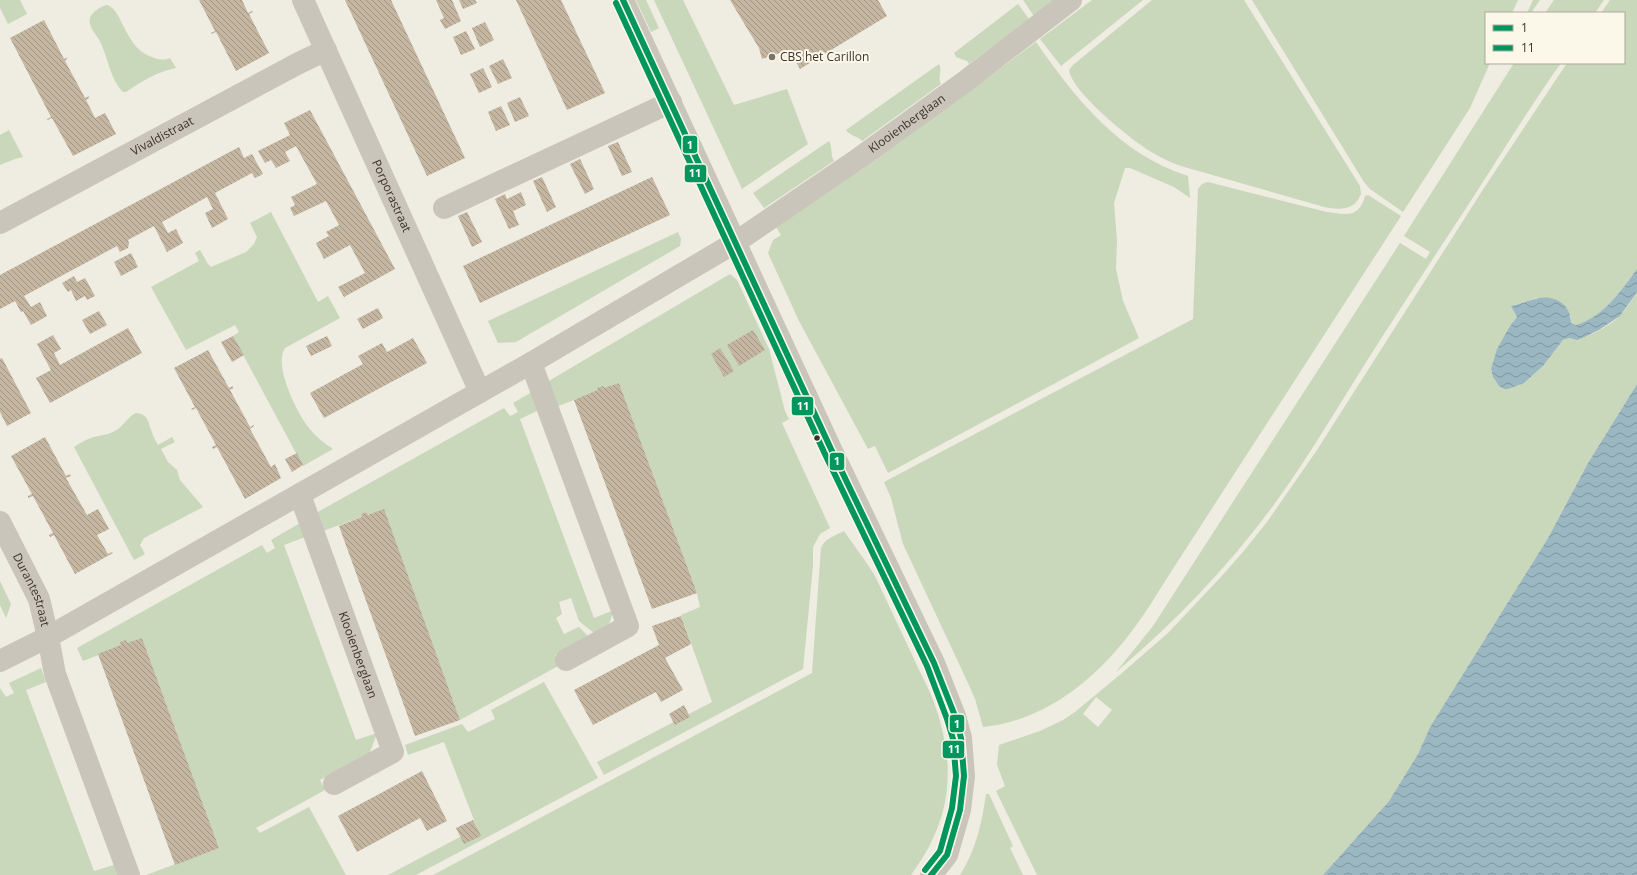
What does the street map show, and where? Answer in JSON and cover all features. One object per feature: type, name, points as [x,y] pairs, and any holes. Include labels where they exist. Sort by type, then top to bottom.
[{"type":"street","name":"Porporastraat","points":[[303,0],[480,392]]},
{"type":"street","points":[[623,0],[835,455],[934,663],[955,716],[961,738],[964,776],[960,810],[946,854],[931,875]]},
{"type":"street","name":"Klooienberglaan","points":[[0,662],[48,637],[300,495],[531,363],[736,242],[858,159],[962,83],[1071,0]]},
{"type":"street","name":"Vivaldistraat","points":[[0,224],[297,64],[326,50]]},
{"type":"street","points":[[444,208],[671,102]]},
{"type":"street","points":[[531,363],[628,626],[566,660]]},
{"type":"street","name":"Klooienberglaan","points":[[300,495],[393,752],[334,784]]},
{"type":"street","name":"Durantestraat","points":[[0,522],[39,599],[48,637]]},
{"type":"street","points":[[48,637],[55,674],[129,875]]},
{"type":"green space","points":[[0,0],[20,0],[27,14],[8,24],[0,8]]},
{"type":"green space","points":[[636,0],[646,0],[659,28],[651,32]]},
{"type":"green space","points":[[654,0],[683,0],[734,105],[787,89],[808,144],[742,189]]},
{"type":"green space","points":[[1023,0],[1055,0],[1034,16]]},
{"type":"green space","points":[[1092,0],[1143,0],[1061,66],[1040,39]]},
{"type":"green space","points":[[1152,0],[1244,0],[1360,186],[1361,194],[1355,204],[1341,209],[1324,207],[1168,161],[1139,144],[1090,102],[1072,79],[1069,70],[1073,65]]},
{"type":"green space","points":[[1252,0],[1518,0],[1512,12],[1485,12],[1485,64],[1490,64],[1470,108],[1403,212],[1370,189],[1364,182]]},
{"type":"green space","points":[[1533,0],[1540,0],[1532,12],[1527,12]]},
{"type":"green space","points":[[1554,0],[1604,0],[1596,12],[1546,12]]},
{"type":"green space","points":[[1610,0],[1637,0],[1637,269],[1611,302],[1595,316],[1576,325],[1571,323],[1571,316],[1537,298],[1512,306],[1517,317],[1510,326],[1491,369],[1495,380],[1504,389],[1524,383],[1543,366],[1563,340],[1587,336],[1609,324],[1622,314],[1637,292],[1637,384],[1588,463],[1548,538],[1430,727],[1418,754],[1389,801],[1323,875],[1037,875],[996,791],[1005,786],[997,765],[999,745],[1040,731],[1063,720],[1075,712],[1168,633],[1243,552],[1267,522],[1317,450],[1484,188],[1566,64],[1625,64],[1625,12],[1602,12]],"holes":[[[1096,697],[1112,710],[1098,727],[1083,714]]]},
{"type":"green space","points":[[1018,4],[1029,19],[969,64],[967,61],[956,57],[954,53]]},
{"type":"green space","points":[[107,5],[117,13],[129,37],[141,51],[157,59],[170,58],[176,68],[156,74],[126,92],[123,92],[115,80],[101,44],[90,23],[90,18],[93,14],[100,8]]},
{"type":"green space","points":[[1036,42],[1083,104],[1120,139],[1141,154],[1163,166],[1188,176],[1190,198],[1174,187],[1130,168],[1125,168],[1114,203],[1117,240],[1116,269],[1123,301],[1139,338],[888,473],[875,446],[868,449],[799,321],[768,253],[773,240],[781,235],[776,227],[866,167]]},
{"type":"green space","points":[[939,64],[941,84],[862,141],[846,130]]},
{"type":"green space","points":[[1513,64],[1560,64],[1393,319],[1302,464],[1273,506],[1238,551],[1199,594],[1159,634],[1116,672],[1153,626],[1400,243],[1426,259],[1430,252],[1404,236]]},
{"type":"green space","points":[[9,130],[23,157],[0,165],[0,135]]},
{"type":"green space","points":[[829,141],[834,161],[764,208],[753,193]]},
{"type":"green space","points":[[1208,182],[1340,214],[1355,212],[1359,208],[1365,196],[1368,195],[1401,216],[1149,607],[1123,643],[1107,661],[1089,677],[1050,705],[1029,716],[1007,723],[983,727],[975,699],[903,544],[891,498],[884,482],[1193,319],[1198,189],[1202,184]]},
{"type":"green space","points":[[271,212],[318,302],[328,296],[340,318],[285,348],[282,356],[284,377],[298,412],[320,440],[333,449],[303,466],[233,336],[239,332],[235,325],[186,350],[151,287],[199,261],[195,253],[200,250],[211,267],[246,252],[254,244],[257,237],[250,223]]},
{"type":"green space","points":[[678,232],[681,239],[680,246],[516,342],[498,343],[488,321]]},
{"type":"green space","points":[[730,274],[737,280],[769,349],[785,411],[789,419],[782,423],[830,528],[820,534],[813,547],[813,566],[803,669],[604,775],[597,762],[712,702],[681,615],[700,607],[697,593],[619,383],[558,406],[547,382]]},
{"type":"green space","points":[[532,392],[539,410],[520,419],[594,618],[614,610],[608,627],[595,634],[579,621],[571,598],[559,602],[562,614],[556,618],[564,634],[579,627],[589,637],[555,655],[560,665],[460,720],[409,580],[367,512],[361,514],[362,517],[323,531],[316,513],[504,408],[510,416],[518,412],[513,403]]},
{"type":"green space","points":[[136,413],[146,417],[158,445],[172,437],[175,442],[161,449],[168,462],[177,470],[180,480],[203,507],[144,538],[140,545],[145,554],[134,560],[74,447],[94,437],[115,431]]},
{"type":"green space","points":[[300,523],[305,537],[284,545],[356,740],[377,733],[369,755],[320,780],[325,790],[256,828],[260,833],[309,807],[346,875],[146,875],[219,848],[142,638],[83,661],[77,648],[262,545],[267,553],[275,548],[271,540]]},
{"type":"green space","points":[[844,531],[875,576],[933,700],[946,746],[948,769],[947,790],[943,812],[936,833],[925,854],[911,875],[433,875],[812,673],[821,548],[825,542]]},
{"type":"green space","points":[[0,581],[11,604],[6,618],[0,605]]},
{"type":"green space","points":[[41,668],[46,682],[26,690],[94,871],[114,865],[118,875],[0,875],[0,688],[6,697],[14,693],[9,683]]},
{"type":"green space","points":[[544,682],[598,778],[416,875],[388,875],[477,828],[444,742],[408,755],[405,745],[462,724],[468,732],[495,719],[491,710]]},
{"type":"green space","points":[[986,794],[989,794],[1013,846],[1010,848],[1023,875],[960,875],[966,865],[978,836]]},
{"type":"water","points":[[1637,269],[1637,292],[1620,316],[1599,330],[1585,337],[1577,340],[1569,338],[1563,340],[1543,366],[1524,383],[1508,389],[1504,389],[1499,386],[1493,377],[1491,369],[1497,349],[1517,317],[1511,306],[1539,298],[1551,298],[1557,300],[1565,306],[1571,323],[1576,325],[1595,316],[1611,302]]},
{"type":"water","points":[[1637,384],[1637,875],[1323,875],[1389,801],[1418,754],[1430,727],[1548,538],[1588,463]]},
{"type":"building","points":[[199,0],[242,0],[248,13],[253,12],[249,14],[269,53],[236,71],[216,32],[211,34],[215,31]]},
{"type":"building","points":[[345,0],[391,0],[465,158],[427,176]]},
{"type":"building","points":[[436,0],[452,0],[461,21],[445,29],[440,20],[444,18]]},
{"type":"building","points":[[459,0],[475,0],[477,3],[463,9]]},
{"type":"building","points":[[516,0],[561,0],[605,93],[567,110]]},
{"type":"building","points":[[730,0],[878,0],[887,16],[800,69],[789,50],[762,59],[759,48]]},
{"type":"building","points":[[44,20],[64,59],[68,57],[65,61],[85,98],[89,96],[86,100],[95,118],[105,113],[116,134],[73,156],[52,118],[47,119],[51,117],[10,38]]},
{"type":"building","points":[[485,22],[494,40],[480,47],[472,28]]},
{"type":"building","points":[[466,31],[475,49],[461,55],[453,37]]},
{"type":"building","points":[[503,59],[512,78],[498,84],[489,66]]},
{"type":"building","points":[[483,68],[492,87],[479,93],[470,74]]},
{"type":"building","points":[[520,97],[529,116],[515,122],[507,103]]},
{"type":"building","points":[[501,106],[510,125],[496,131],[488,112]]},
{"type":"building","points":[[310,110],[395,269],[344,297],[338,287],[365,273],[350,245],[324,259],[316,243],[329,236],[326,232],[339,225],[326,201],[294,216],[290,208],[295,205],[291,197],[317,184],[296,146],[285,152],[290,161],[276,168],[271,160],[265,163],[258,151],[290,135],[284,123]]},
{"type":"building","points":[[618,142],[632,172],[622,176],[608,146]]},
{"type":"building","points":[[239,147],[244,158],[252,154],[263,174],[255,178],[252,173],[215,193],[228,219],[212,228],[205,213],[213,209],[207,197],[162,222],[168,233],[176,229],[183,243],[167,252],[154,226],[128,240],[128,248],[120,252],[117,246],[24,296],[31,307],[40,302],[47,316],[31,325],[15,301],[0,309],[0,275]]},
{"type":"building","points":[[580,159],[594,189],[585,194],[570,164]]},
{"type":"building","points":[[542,177],[556,207],[547,212],[533,181]]},
{"type":"building","points":[[652,177],[670,215],[480,303],[463,266]]},
{"type":"building","points":[[521,192],[526,205],[513,211],[519,225],[509,229],[495,199],[505,194],[507,199]]},
{"type":"building","points":[[467,212],[482,242],[472,247],[458,216]]},
{"type":"building","points":[[131,253],[138,267],[121,276],[114,262]]},
{"type":"building","points":[[74,276],[77,282],[85,278],[95,296],[87,300],[85,296],[76,301],[71,290],[68,292],[62,283]]},
{"type":"building","points":[[378,308],[383,318],[363,329],[357,319]]},
{"type":"building","points":[[99,311],[107,325],[90,334],[82,320]]},
{"type":"building","points":[[128,328],[142,353],[50,403],[36,378],[51,370],[37,344],[53,335],[61,349],[54,353],[60,365]]},
{"type":"building","points":[[753,330],[765,350],[739,366],[727,345]]},
{"type":"building","points":[[233,336],[244,355],[232,362],[221,342]]},
{"type":"building","points":[[327,336],[332,346],[311,356],[306,346]]},
{"type":"building","points":[[413,338],[427,363],[324,418],[310,393],[363,364],[358,356],[382,343],[387,352]]},
{"type":"building","points":[[720,348],[734,371],[724,377],[711,354]]},
{"type":"building","points":[[208,350],[229,388],[233,386],[230,390],[250,427],[254,425],[250,429],[271,467],[275,464],[281,478],[245,499],[217,447],[213,449],[212,447],[216,445],[196,408],[191,409],[195,407],[174,368]]},
{"type":"building","points":[[2,358],[31,413],[7,426],[0,412],[0,359]]},
{"type":"building","points":[[619,383],[697,593],[652,609],[574,400],[598,390],[597,388],[603,386],[604,388]]},
{"type":"building","points":[[45,437],[66,476],[70,474],[71,476],[66,478],[87,515],[98,509],[109,529],[97,535],[108,554],[113,553],[75,574],[54,535],[50,537],[49,535],[53,533],[33,496],[28,498],[28,496],[32,494],[11,456]]},
{"type":"building","points":[[297,453],[303,465],[292,472],[285,459]]},
{"type":"building","points":[[384,509],[460,720],[415,736],[339,526],[362,517],[361,514],[367,512],[368,515]]},
{"type":"building","points":[[681,616],[691,644],[665,658],[683,690],[661,702],[656,692],[593,725],[574,690],[659,645],[652,626]]},
{"type":"building","points":[[142,638],[219,848],[175,865],[98,654],[121,645],[120,642],[126,640],[127,643]]},
{"type":"building","points":[[684,705],[690,717],[675,725],[669,714]]},
{"type":"building","points":[[422,771],[447,821],[427,831],[420,818],[357,852],[338,816]]},
{"type":"building","points":[[473,820],[481,836],[464,844],[456,828]]},
{"type":"transit line","name":"1","points":[[623,0],[831,449],[934,663],[955,716],[961,738],[964,776],[960,810],[947,855],[931,875]]},
{"type":"transit line","name":"11","points":[[616,3],[824,452],[927,666],[947,719],[953,739],[956,776],[952,808],[940,851],[925,870]]},
{"type":"place","name":"CBS het Carillon","points":[[772,57]]}]
